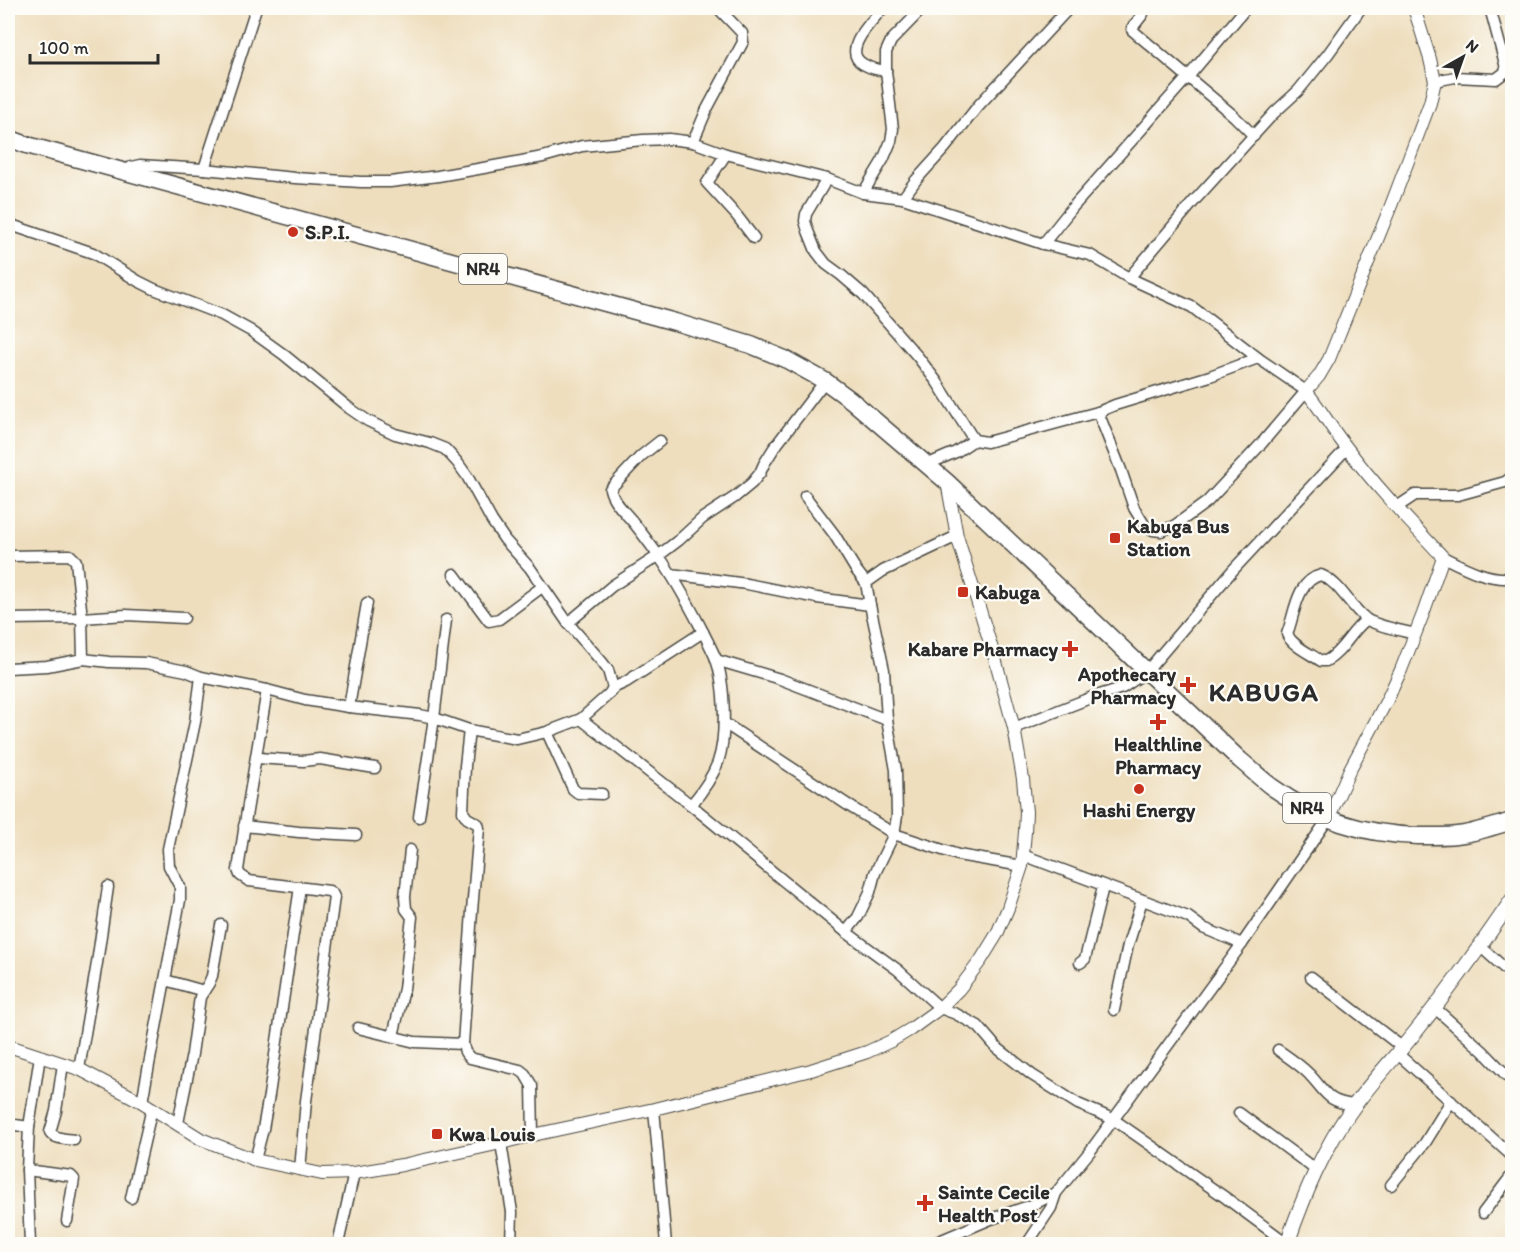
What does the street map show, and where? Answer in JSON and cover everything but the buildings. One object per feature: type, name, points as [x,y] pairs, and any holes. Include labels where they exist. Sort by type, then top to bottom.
[{"type":"highway","name":"NR4","points":[[8,138],[124,172],[675,322],[752,345],[787,360],[825,381],[851,400],[947,482],[1240,760],[1272,787],[1300,805],[1328,819],[1356,829],[1391,835],[1439,837],[1462,834],[1512,821]]},
{"type":"main road","points":[[1288,1244],[1300,1207],[1316,1170],[1355,1105],[1435,1008],[1512,901]]},
{"type":"street","points":[[204,169],[256,8]]},
{"type":"street","points":[[693,142],[707,109],[744,38],[718,8]]},
{"type":"street","points":[[883,8],[860,37],[854,52],[860,63],[886,71]]},
{"type":"street","points":[[863,193],[883,160],[893,129],[886,52],[891,41],[923,8]]},
{"type":"street","points":[[903,198],[978,106],[1069,8]]},
{"type":"street","points":[[1137,8],[1143,14],[1131,30],[1234,116],[1254,136]]},
{"type":"street","points":[[1043,244],[1246,8]]},
{"type":"street","points":[[1129,278],[1195,200],[1274,113],[1298,91],[1361,8]]},
{"type":"street","points":[[1098,412],[1134,508],[1145,526],[1161,531],[1174,526],[1207,502],[1256,450],[1319,376],[1329,359],[1430,103],[1434,81],[1430,59],[1414,8]]},
{"type":"street","points":[[1434,81],[1455,77],[1496,79],[1504,73],[1506,69],[1490,8]]},
{"type":"street","points":[[124,172],[140,165],[296,178],[390,182],[478,169],[593,144],[669,140],[693,142],[726,154],[827,179],[863,193],[903,198],[1043,244],[1090,255],[1129,278],[1192,307],[1258,358],[1306,391],[1347,448],[1443,557],[1480,574],[1512,578]]},
{"type":"street","points":[[726,154],[707,183],[754,238]]},
{"type":"street","points":[[827,179],[806,214],[805,221],[816,251],[826,264],[863,294],[918,357],[974,440]]},
{"type":"street","points":[[8,224],[93,253],[154,289],[222,315],[251,331],[283,354],[368,422],[395,434],[430,442],[445,450],[467,476],[492,521],[530,568],[568,623],[608,670],[614,688]]},
{"type":"street","points":[[926,465],[956,452],[974,440],[987,441],[1098,412],[1258,358]]},
{"type":"street","points":[[568,623],[612,586],[658,556],[703,518],[735,497],[757,478],[774,448],[825,381]]},
{"type":"street","points":[[660,441],[641,456],[610,489],[620,507],[671,574],[716,660],[721,685],[724,723],[718,762],[692,805]]},
{"type":"street","points":[[1014,728],[1122,688],[1147,671],[1233,570],[1347,448]]},
{"type":"street","points":[[1397,507],[1415,495],[1458,495],[1505,482],[1512,477]]},
{"type":"street","points":[[8,1047],[79,1069],[147,1105],[201,1139],[255,1160],[322,1174],[354,1173],[402,1165],[654,1109],[811,1070],[867,1052],[911,1029],[940,1008],[981,960],[998,934],[1022,860],[1026,812],[1014,728],[957,536],[947,482]]},
{"type":"street","points":[[805,496],[834,534],[866,583],[884,670],[887,720],[896,770],[897,816],[894,834],[875,873],[864,905],[846,932]]},
{"type":"street","points":[[866,583],[884,571],[957,536]]},
{"type":"street","points":[[8,556],[70,555],[76,561],[82,618],[83,659]]},
{"type":"street","points":[[932,1245],[991,1219],[1032,1205],[1056,1192],[1091,1150],[1242,944],[1328,819],[1350,769],[1401,670],[1443,557]]},
{"type":"street","points":[[454,574],[489,621],[499,618],[542,587]]},
{"type":"street","points":[[671,574],[747,584],[870,606]]},
{"type":"street","points":[[1366,620],[1326,661],[1322,661],[1287,637],[1297,600],[1305,585],[1311,578],[1321,575],[1336,585],[1366,620],[1415,634]]},
{"type":"street","points":[[349,707],[367,603]]},
{"type":"street","points":[[8,619],[126,615],[184,618]]},
{"type":"street","points":[[419,818],[446,620]]},
{"type":"street","points":[[8,668],[47,666],[83,659],[147,663],[305,700],[420,715],[469,730],[517,739],[547,732],[581,719],[614,688],[703,632]]},
{"type":"street","points":[[716,660],[780,679],[887,720]]},
{"type":"street","points":[[131,1197],[180,900],[180,887],[169,866],[168,849],[195,722],[201,676]]},
{"type":"street","points":[[267,690],[238,870],[240,875],[249,881],[329,891],[334,897],[306,1101],[300,1170]]},
{"type":"street","points":[[581,719],[692,805],[846,932],[898,970],[940,1008],[978,1026],[996,1047],[1032,1075],[1078,1104],[1113,1119],[1288,1244]]},
{"type":"street","points":[[724,723],[894,834],[958,855],[1022,860],[1188,917],[1203,928],[1242,944]]},
{"type":"street","points":[[469,730],[463,812],[467,818],[478,824],[479,828],[463,1044],[470,1058],[520,1070],[525,1074],[532,1086],[533,1135]]},
{"type":"street","points":[[547,732],[573,789],[578,793],[602,794]]},
{"type":"street","points":[[257,758],[320,759],[375,768]]},
{"type":"street","points":[[244,825],[299,832],[356,835]]},
{"type":"street","points":[[393,1036],[405,989],[412,917],[406,909],[405,897],[410,850]]},
{"type":"street","points":[[79,1069],[108,887]]},
{"type":"street","points":[[255,1160],[269,1095],[300,887]]},
{"type":"street","points":[[1080,963],[1085,958],[1103,887]]},
{"type":"street","points":[[1114,1010],[1128,945],[1142,900]]},
{"type":"street","points":[[178,1124],[200,998],[212,976],[221,925]]},
{"type":"street","points":[[1480,946],[1512,975]]},
{"type":"street","points":[[1311,977],[1400,1051],[1512,1156]]},
{"type":"street","points":[[165,980],[204,991]]},
{"type":"street","points":[[1435,1008],[1483,1051],[1512,1081]]},
{"type":"street","points":[[358,1028],[415,1042],[463,1044]]},
{"type":"street","points":[[1278,1050],[1307,1072],[1328,1096],[1341,1104],[1355,1105]]},
{"type":"street","points":[[30,1245],[27,1170],[29,1127],[40,1056]]},
{"type":"street","points":[[63,1064],[56,1111],[50,1132],[54,1137],[74,1140]]},
{"type":"street","points":[[1391,1185],[1425,1143],[1451,1101]]},
{"type":"street","points":[[654,1109],[666,1245]]},
{"type":"street","points":[[1239,1113],[1316,1170]]},
{"type":"street","points":[[8,1124],[29,1127]]},
{"type":"street","points":[[501,1143],[512,1212],[511,1245]]},
{"type":"street","points":[[27,1170],[71,1176],[74,1179],[67,1221]]},
{"type":"street","points":[[338,1245],[354,1173]]},
{"type":"street","points":[[1483,1213],[1512,1175]]},
{"type":"street","points":[[1027,1245],[1051,1208],[1056,1192]]},
{"type":"place","name":"S.P.I.","points":[[293,232]]},
{"type":"place","name":"Kabuga Bus Station","points":[[1115,538]]},
{"type":"place","name":"Kabuga","points":[[963,592]]},
{"type":"place","name":"Kabare Pharmacy","points":[[1070,649]]},
{"type":"place","name":"Apothecary Pharmacy","points":[[1188,685]]},
{"type":"place","name":"Healthline Pharmacy","points":[[1158,722]]},
{"type":"place","name":"Hashi Energy","points":[[1139,789]]},
{"type":"place","name":"Kwa Louis","points":[[437,1134]]},
{"type":"place","name":"Sainte Cecile Health Post","points":[[925,1203]]},
{"type":"district","name":"KABUGA","points":[[1264,692]]}]
